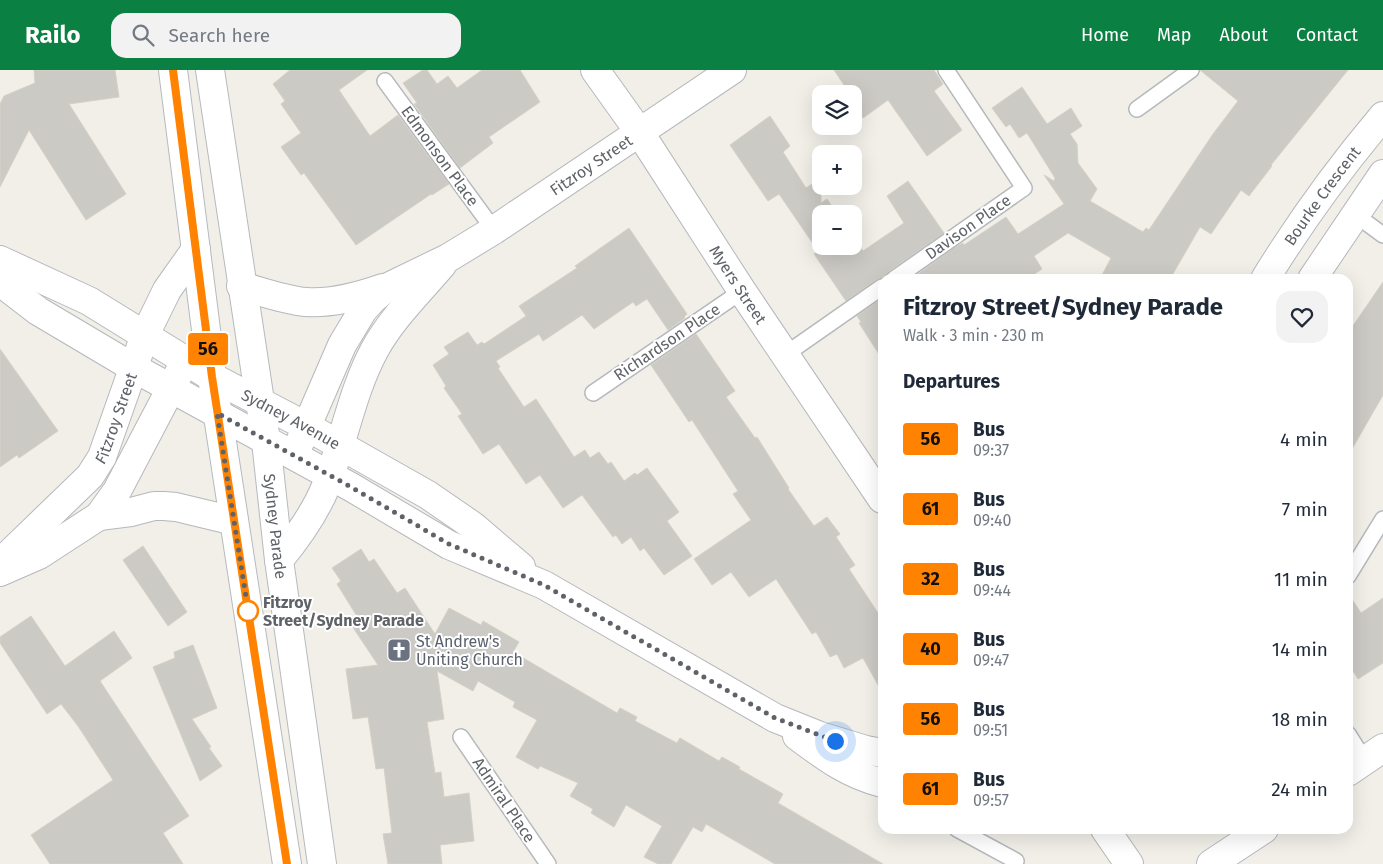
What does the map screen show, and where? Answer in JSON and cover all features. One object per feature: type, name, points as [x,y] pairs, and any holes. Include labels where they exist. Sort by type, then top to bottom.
[{"type":"street","points":[[173,70],[217,413],[287,864]]},
{"type":"street","name":"Sydney Parade","points":[[210,70],[241,286],[266,441],[279,560],[322,864]]},
{"type":"street","name":"Myers Street","points":[[595,70],[640,133],[742,291],[878,493]]},
{"type":"street","name":"Fitzroy Street","points":[[241,286],[308,302],[339,300],[386,288],[448,258],[494,230],[732,70]]},
{"type":"street","name":"Bourke Crescent","points":[[1268,274],[1354,150],[1383,116]]},
{"type":"street","points":[[1315,274],[1383,174]]},
{"type":"street","points":[[1326,191],[1356,215]]},
{"type":"street","name":"Fitzroy Street","points":[[0,563],[90,476],[102,457],[109,442],[145,335],[167,290],[196,249]]},
{"type":"street","name":"Fitzroy Street","points":[[279,560],[304,529],[320,498],[360,384],[376,348],[398,316],[448,258]]},
{"type":"street","name":"Sydney Avenue","points":[[0,260],[89,301],[212,377],[339,444],[428,495],[484,534],[544,585]]},
{"type":"street","name":"Sydney Avenue","points":[[0,282],[38,311],[134,368],[172,387],[351,487],[449,544],[544,585],[775,718],[820,736],[878,752]]},
{"type":"street","name":"Fitzroy Street","points":[[295,456],[338,353],[353,324],[363,310],[386,288]]},
{"type":"street","name":"Fitzroy Street","points":[[0,572],[39,556],[99,516],[117,491],[185,361]]},
{"type":"street","name":"Fitzroy Street","points":[[99,516],[132,512],[154,506],[164,506],[176,507],[234,521]]},
{"type":"street","name":"Sydney Avenue","points":[[775,718],[828,760],[878,783]]},
{"type":"street","points":[[1108,834],[1129,864]]},
{"type":"street","points":[[1211,864],[1256,834]]},
{"type":"lane","name":"Davison Place","points":[[901,274],[1024,188],[946,70]]},
{"type":"lane","points":[[1137,110],[1191,70]]},
{"type":"lane","name":"Edmonson Place","points":[[384,81],[494,230]]},
{"type":"lane","points":[[1356,215],[1383,235]]},
{"type":"lane","points":[[786,354],[878,290]]},
{"type":"lane","name":"Richardson Place","points":[[593,393],[742,291]]},
{"type":"lane","points":[[1353,568],[1383,519]]},
{"type":"lane","name":"Admiral Place","points":[[461,737],[548,864]]},
{"type":"lane","points":[[1353,742],[1365,760]]},
{"type":"lane","points":[[965,834],[1016,861]]},
{"type":"building","points":[[34,70],[115,70],[119,97],[69,104],[126,194],[86,220],[29,130],[0,187],[0,104],[4,96],[35,83]]},
{"type":"building","points":[[290,70],[367,70],[339,90],[370,136],[398,115],[449,184],[431,194],[356,245],[304,173],[301,175],[281,147],[301,133],[281,104],[285,101],[273,84]]},
{"type":"building","points":[[423,70],[427,70],[437,84],[448,76],[457,88],[482,70],[520,70],[540,102],[489,137],[493,143],[460,168],[414,104],[417,103],[403,83]]},
{"type":"building","points":[[834,70],[934,70],[943,84],[934,91],[962,130],[927,156],[888,100],[863,118],[862,85],[844,85]]},
{"type":"building","points":[[1200,70],[1348,70],[1271,165],[1249,196],[1241,190],[1211,234],[1200,227],[1173,274],[1103,274],[1111,258],[1068,233],[1034,256],[1042,269],[1034,274],[918,274],[954,248],[963,243],[964,245],[1006,217],[1018,234],[1064,204],[1044,175],[1054,181],[1055,178],[1027,133],[1019,138],[1010,124],[1006,127],[992,108],[1022,87],[1047,124],[1071,108],[1082,126],[1070,134],[1077,144],[1078,163],[1097,189],[1090,201],[1143,232],[1146,228],[1149,230],[1213,134],[1238,101]]},
{"type":"building","points":[[770,116],[790,146],[783,152],[806,188],[812,184],[812,195],[821,195],[821,203],[827,199],[831,205],[812,205],[812,242],[779,194],[768,201],[730,145]]},
{"type":"building","points":[[908,181],[944,233],[887,274],[878,274],[878,279],[846,301],[815,255],[862,255],[862,249],[863,251],[904,223],[887,196]]},
{"type":"building","points":[[629,228],[687,314],[685,318],[668,330],[647,299],[636,306],[633,302],[594,329],[582,315],[543,341],[539,334],[496,361],[500,367],[498,368],[524,407],[536,399],[574,457],[585,450],[590,458],[599,452],[608,464],[611,462],[624,481],[635,473],[637,475],[647,468],[679,512],[667,521],[692,556],[664,575],[644,548],[640,551],[631,537],[622,544],[616,535],[613,537],[582,495],[563,508],[540,475],[526,484],[499,444],[483,454],[458,416],[462,414],[444,388],[446,386],[433,365],[449,354],[444,347],[468,332],[477,345],[482,342],[484,344],[526,316],[519,306],[577,268],[575,266]]},
{"type":"building","points":[[1383,282],[1383,395],[1353,447],[1353,326]]},
{"type":"building","points":[[878,301],[878,353],[859,323],[861,322],[857,316]]},
{"type":"building","points":[[696,334],[735,391],[726,397],[755,438],[757,437],[788,489],[814,526],[827,517],[840,534],[836,537],[855,565],[849,569],[878,613],[878,685],[863,658],[844,668],[837,654],[830,657],[816,632],[812,634],[776,579],[749,597],[731,572],[712,585],[694,559],[751,520],[733,494],[738,491],[692,420],[689,422],[651,365]]},
{"type":"building","points":[[0,349],[58,431],[19,458],[17,455],[0,467]]},
{"type":"building","points":[[143,546],[187,612],[168,626],[123,560]]},
{"type":"building","points":[[361,549],[369,562],[374,559],[397,593],[405,588],[435,634],[449,608],[481,625],[483,621],[519,642],[513,652],[617,713],[620,708],[637,717],[635,721],[677,743],[680,738],[719,761],[722,757],[740,767],[739,769],[783,794],[778,803],[883,864],[775,864],[706,824],[702,832],[693,827],[671,864],[658,864],[644,857],[662,826],[626,805],[614,827],[591,813],[593,809],[570,796],[578,783],[540,766],[538,769],[516,757],[537,720],[513,707],[515,702],[478,681],[473,691],[437,671],[444,719],[427,722],[435,773],[441,772],[444,797],[469,793],[474,841],[440,845],[442,864],[388,864],[383,834],[392,833],[384,768],[376,769],[368,717],[353,719],[346,669],[378,665],[350,623],[358,618],[337,584],[341,581],[332,568]]},
{"type":"building","points":[[1383,598],[1383,663],[1358,679],[1353,671],[1353,601],[1361,613]]},
{"type":"building","points":[[31,616],[65,666],[114,631],[132,658],[100,681],[189,816],[163,833],[183,864],[50,864],[31,835],[113,780],[78,726],[61,704],[47,714],[0,643],[0,637]]},
{"type":"building","points":[[193,645],[217,708],[192,719],[222,766],[200,781],[153,667],[175,658],[174,652]]},
{"type":"bus line","name":"56","points":[[173,70],[212,377],[287,864]]},
{"type":"place","name":"Fitzroy Street/Sydney Parade","points":[[248,611]]},
{"type":"place","name":"St Andrew's Uniting Church","points":[[399,650]]},
{"type":"route","points":[[248,611],[249,616],[217,413],[449,544],[544,585],[775,718],[835,741]]}]
